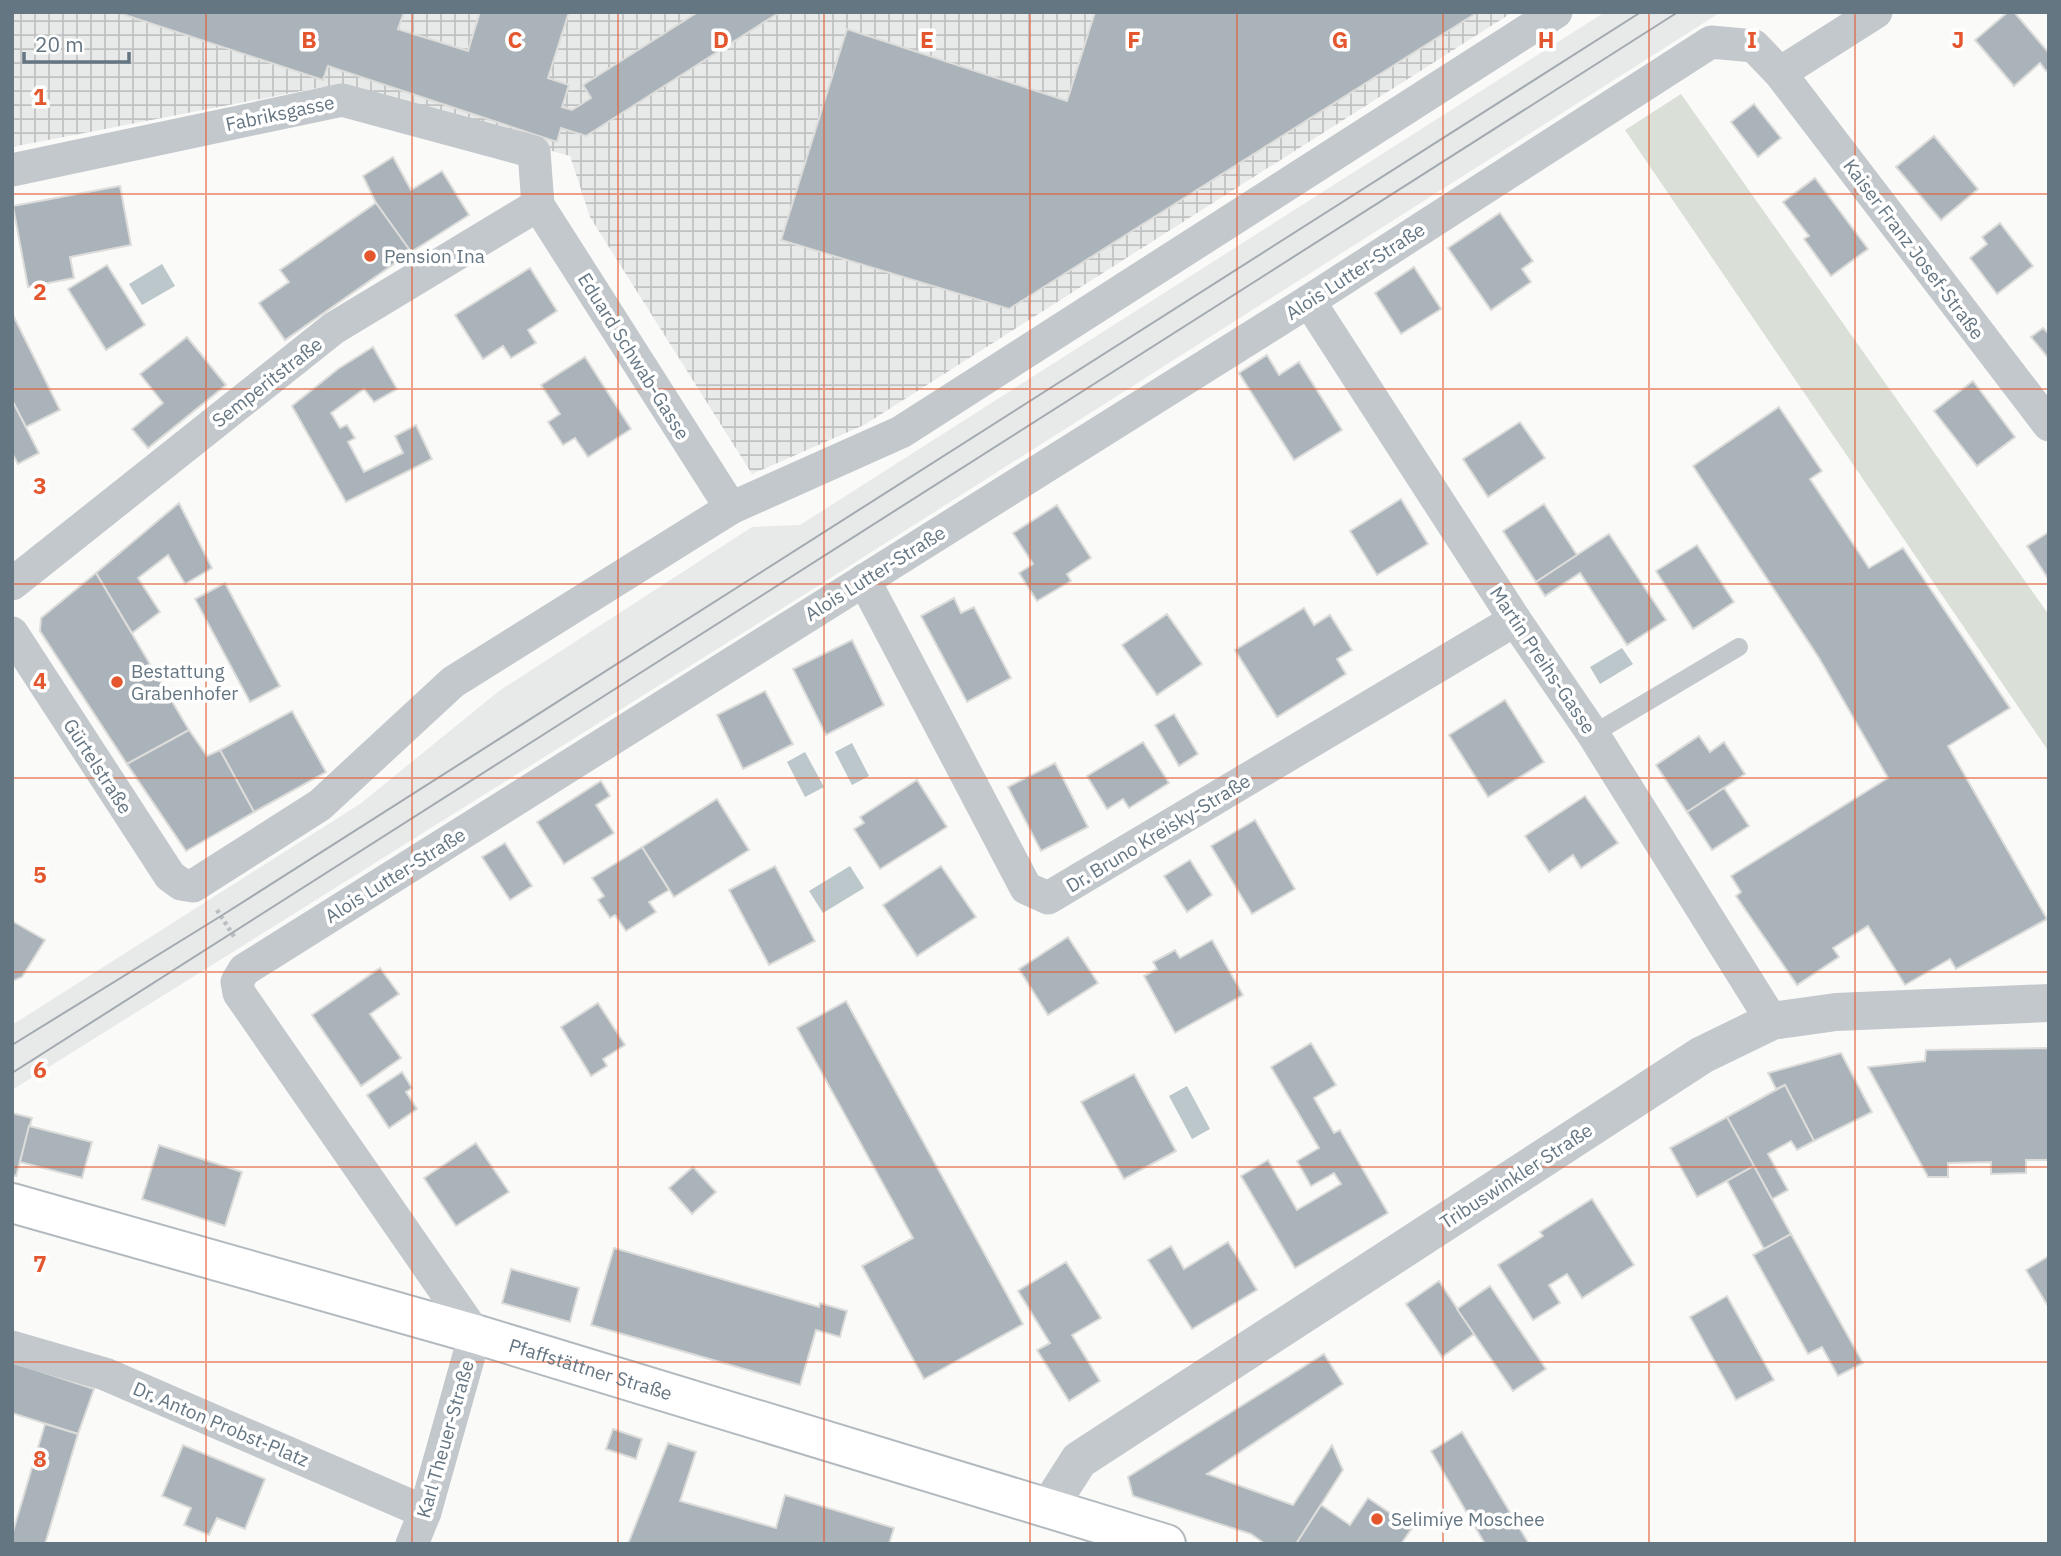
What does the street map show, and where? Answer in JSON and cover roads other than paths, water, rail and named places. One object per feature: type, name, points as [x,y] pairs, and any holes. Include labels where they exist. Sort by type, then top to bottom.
[{"type":"main road","name":"Pfaffstättner Straße","points":[[12,1203],[475,1334],[1166,1544]]},
{"type":"street","points":[[731,508],[901,432],[1556,12]]},
{"type":"street","points":[[1780,73],[1877,12]]},
{"type":"street","name":"Alois Lutter-Straße","points":[[475,1334],[239,993],[237,982],[244,970],[1309,301],[1711,42],[1754,46],[1780,73]]},
{"type":"street","name":"Kaiser Franz Josef-Straße","points":[[1780,73],[2049,425]]},
{"type":"street","name":"Fabriksgasse","points":[[12,170],[342,100],[534,152],[538,205]]},
{"type":"street","name":"Eduard Schwab-Gasse","points":[[538,205],[731,508]]},
{"type":"street","name":"Semperitstraße","points":[[12,584],[334,328],[538,205]]},
{"type":"street","name":"Martin Preihs-Gasse","points":[[1309,301],[1515,620],[1593,734],[1772,1021]]},
{"type":"street","name":"Gürtelstraße","points":[[12,634],[170,876],[181,884],[193,887],[320,805],[453,682],[731,508]]},
{"type":"street","name":"Dr. Bruno Kreisky-Straße","points":[[864,580],[1026,888],[1048,898],[1515,620]]},
{"type":"street","name":"Tribuswinkler Straße","points":[[1049,1507],[1079,1460],[1702,1055],[1772,1021],[1836,1012],[2049,1003]]},
{"type":"street","name":"Karl Theuer-Straße","points":[[412,1544],[425,1512],[475,1334]]},
{"type":"street","name":"Dr. Anton Probst-Platz","points":[[12,1347],[104,1374],[425,1512]]},
{"type":"lane","points":[[1593,734],[1739,647]]},
{"type":"tram line","points":[[12,1045],[221,916],[1641,12]]},
{"type":"tram line","points":[[12,1073],[1678,12]]},
{"type":"place","name":"Pension Ina","points":[[370,256]]},
{"type":"place","name":"Bestattung Grabenhofer","points":[[117,682]]},
{"type":"place","name":"Selimiye Moschee","points":[[1377,1519]]}]
